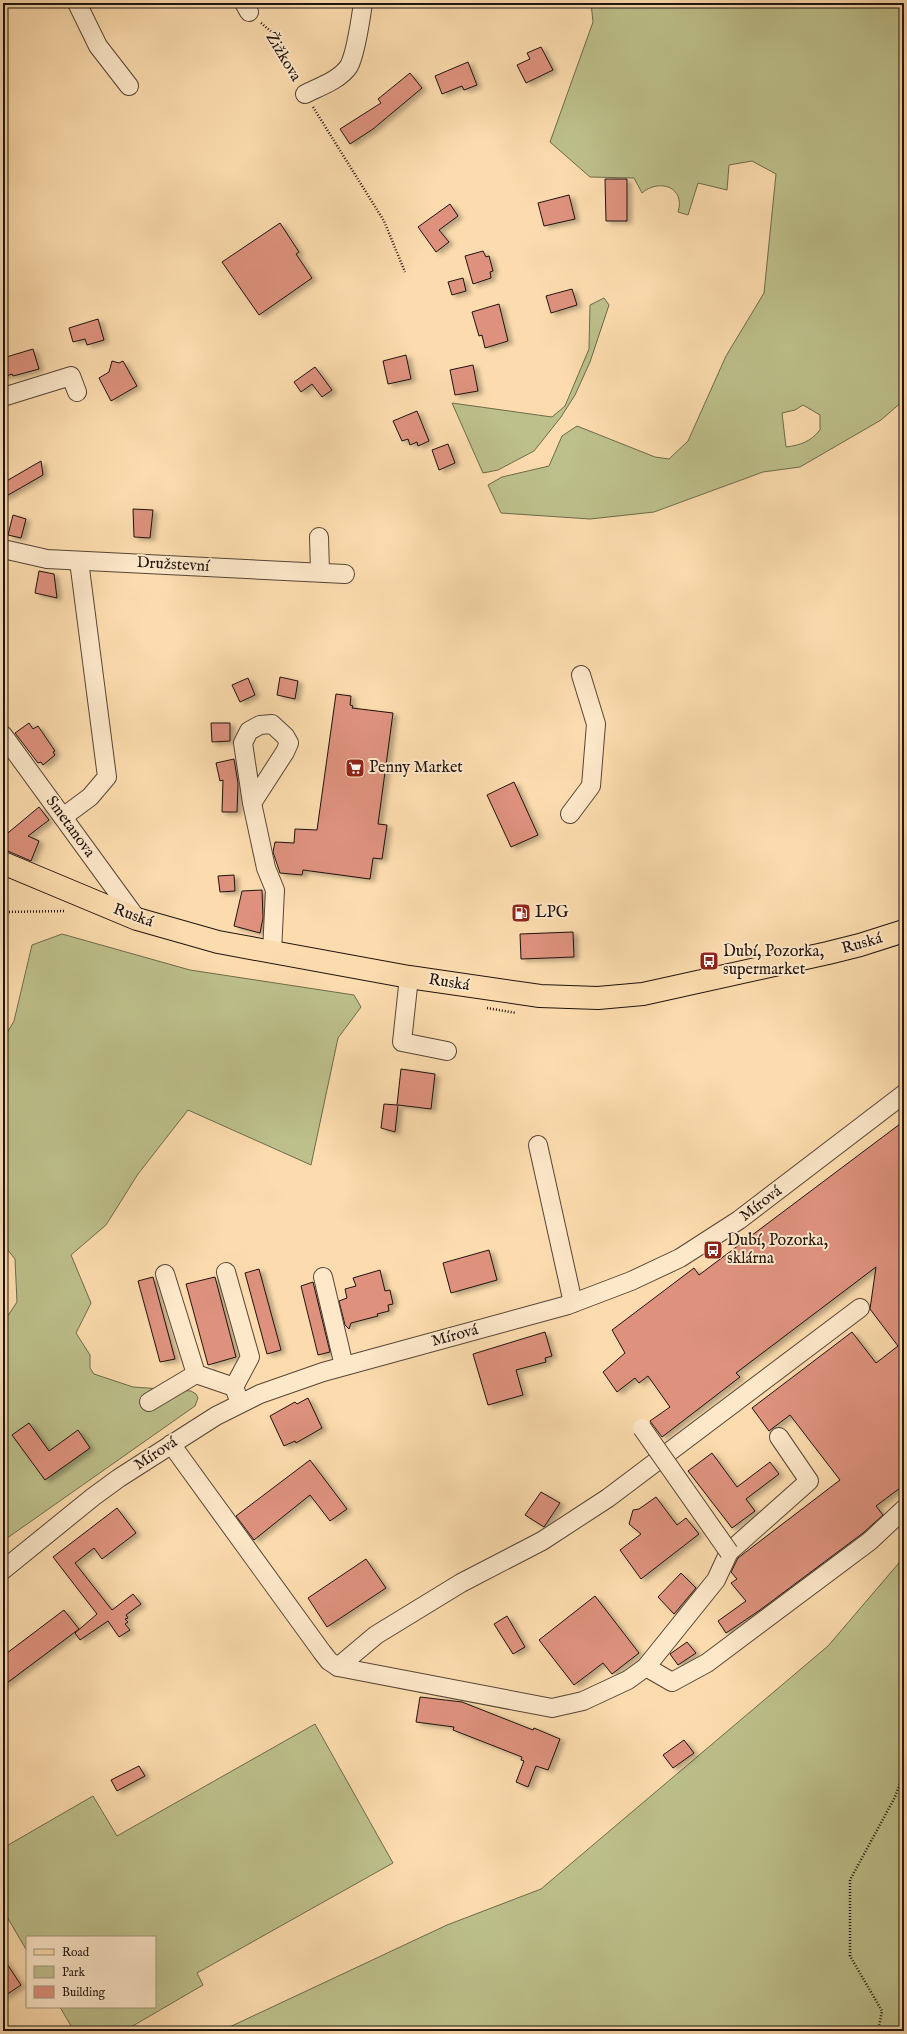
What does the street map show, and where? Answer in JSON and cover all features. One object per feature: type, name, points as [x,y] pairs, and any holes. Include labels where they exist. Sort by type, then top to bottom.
[{"type":"main road","name":"Ruská","points":[[3,863],[137,919],[218,942],[409,977],[540,996],[577,998],[627,996],[671,988],[828,953],[860,945],[904,931]]},
{"type":"street","points":[[77,3],[98,46],[128,86]]},
{"type":"street","points":[[305,94],[334,80],[349,66],[358,32],[363,3]]},
{"type":"street","points":[[3,397],[71,376],[77,392]]},
{"type":"street","points":[[320,537],[320,572]]},
{"type":"street","name":"Družstevní","points":[[3,549],[47,559],[345,574]]},
{"type":"street","points":[[63,817],[90,797],[107,777],[79,561]]},
{"type":"street","points":[[570,814],[591,786],[596,732],[596,724],[581,675]]},
{"type":"street","name":"Smetanova","points":[[3,735],[137,919]]},
{"type":"street","points":[[252,803],[266,868],[275,890],[272,952]]},
{"type":"street","points":[[409,977],[402,1042],[447,1051]]},
{"type":"street","name":"Mírová","points":[[3,1570],[93,1497],[171,1444],[237,1395],[283,1384],[573,1303],[631,1282],[680,1258],[713,1238],[786,1185],[904,1094]]},
{"type":"street","points":[[538,1144],[573,1303]]},
{"type":"street","points":[[165,1274],[196,1374],[237,1395],[250,1357],[226,1272]]},
{"type":"street","points":[[323,1277],[344,1366]]},
{"type":"street","points":[[338,1667],[389,1627],[461,1583],[542,1542],[608,1498],[860,1308]]},
{"type":"street","points":[[149,1402],[196,1374]]},
{"type":"street","points":[[642,1428],[729,1552]]},
{"type":"street","points":[[171,1444],[329,1661],[338,1667],[552,1708],[583,1701],[628,1680],[646,1667],[716,1580],[729,1552],[809,1481],[779,1437]]},
{"type":"street","points":[[646,1667],[672,1682],[707,1663],[870,1541],[904,1509]]},
{"type":"path","name":"Žižkova","points":[[246,8],[272,33],[305,94],[384,222],[405,272]]},
{"type":"path","points":[[3,912],[67,910]]},
{"type":"path","points":[[878,2031],[882,2011],[850,1956],[850,1880],[895,1797],[904,1772]]},
{"type":"green space","points":[[591,3],[904,3],[904,400],[881,420],[800,467],[763,472],[654,512],[590,519],[501,513],[488,485],[502,477],[549,466],[562,436],[577,426],[655,457],[669,459],[688,441],[726,356],[764,293],[776,174],[752,161],[729,165],[727,190],[698,183],[688,215],[678,212],[678,196],[675,191],[663,186],[656,186],[649,188],[642,193],[634,178],[590,177],[550,142],[593,22]],"holes":[[[803,405],[820,415],[820,430],[813,437],[805,442],[786,447],[782,413],[795,410]]]},
{"type":"green space","points":[[604,298],[609,305],[590,362],[575,395],[561,417],[534,451],[498,470],[483,473],[452,403],[552,417],[565,406],[589,349],[590,305]]},
{"type":"green space","points":[[62,934],[190,970],[354,995],[361,1007],[338,1038],[311,1165],[188,1110],[138,1174],[106,1225],[71,1255],[91,1303],[76,1333],[90,1355],[90,1368],[94,1374],[133,1387],[191,1391],[196,1394],[198,1398],[195,1406],[3,1541],[3,1323],[17,1302],[15,1259],[3,1244],[3,1040],[14,1021],[32,945]]},
{"type":"green space","points":[[904,1557],[904,2031],[221,2031],[447,1925],[541,1889],[828,1646]]},
{"type":"green space","points":[[315,1724],[393,1863],[197,1973],[203,1985],[124,2031],[74,2031],[61,2008],[156,2008],[156,1936],[26,1936],[26,1949],[3,1910],[3,1848],[93,1796],[117,1836]]},
{"type":"building","points":[[541,47],[553,70],[526,83],[517,65],[530,59],[527,53]]},
{"type":"building","points":[[468,62],[477,85],[464,90],[462,86],[442,94],[435,76]]},
{"type":"building","points":[[410,73],[422,88],[373,129],[350,144],[340,129],[381,103],[378,99]]},
{"type":"building","points":[[605,179],[627,179],[627,221],[606,221]]},
{"type":"building","points":[[569,195],[575,219],[544,226],[538,203]]},
{"type":"building","points":[[450,204],[458,216],[439,230],[449,242],[436,252],[418,227]]},
{"type":"building","points":[[280,223],[299,252],[296,254],[312,278],[259,315],[222,262]]},
{"type":"building","points":[[483,251],[486,257],[489,256],[493,271],[490,272],[491,278],[473,284],[465,256]]},
{"type":"building","points":[[463,278],[466,291],[452,295],[448,282]]},
{"type":"building","points":[[572,289],[577,305],[551,313],[546,296]]},
{"type":"building","points":[[499,304],[508,341],[485,348],[482,335],[479,336],[472,312]]},
{"type":"building","points":[[98,319],[104,340],[87,345],[85,339],[73,342],[69,328]]},
{"type":"building","points":[[33,349],[39,369],[3,377],[3,358]]},
{"type":"building","points":[[406,355],[411,379],[388,384],[383,361]]},
{"type":"building","points":[[112,361],[119,363],[123,361],[137,386],[111,401],[99,378],[109,372]]},
{"type":"building","points":[[473,365],[478,391],[455,395],[450,370]]},
{"type":"building","points":[[315,367],[332,390],[322,397],[312,384],[301,392],[294,382]]},
{"type":"building","points":[[417,411],[429,441],[418,446],[417,442],[410,445],[408,439],[402,441],[393,421]]},
{"type":"building","points":[[448,444],[455,463],[439,470],[432,450]]},
{"type":"building","points":[[41,461],[43,475],[3,498],[3,483]]},
{"type":"building","points":[[133,509],[153,510],[150,538],[134,537]]},
{"type":"building","points":[[13,515],[26,519],[21,538],[8,535]]},
{"type":"building","points":[[39,571],[54,574],[57,598],[35,593]]},
{"type":"building","points":[[280,677],[298,681],[295,699],[277,695]]},
{"type":"building","points":[[248,678],[255,695],[240,702],[232,685]]},
{"type":"building","name":"Penny Market","points":[[336,694],[351,696],[350,705],[353,706],[352,708],[393,713],[378,824],[387,825],[382,859],[373,858],[370,879],[303,870],[302,875],[280,873],[273,852],[275,842],[294,843],[295,829],[317,830]]},
{"type":"building","points":[[29,723],[33,729],[38,726],[55,751],[53,752],[55,755],[43,765],[41,762],[38,763],[15,733]]},
{"type":"building","points":[[211,723],[230,723],[230,741],[212,742]]},
{"type":"building","points":[[234,759],[238,783],[237,812],[222,812],[223,780],[220,781],[216,763]]},
{"type":"building","points":[[514,782],[538,835],[511,847],[487,795]]},
{"type":"building","points":[[39,807],[49,820],[28,836],[39,841],[31,861],[3,849],[3,837]]},
{"type":"building","points":[[234,875],[235,891],[220,892],[218,876]]},
{"type":"building","points":[[262,890],[263,918],[260,933],[234,926],[242,891]]},
{"type":"building","points":[[573,932],[574,957],[521,959],[520,934]]},
{"type":"building","points":[[401,1069],[435,1074],[431,1109],[398,1105],[395,1132],[381,1128],[384,1104],[397,1105]]},
{"type":"building","points":[[904,1121],[904,1485],[876,1506],[883,1515],[863,1533],[760,1610],[726,1633],[718,1621],[746,1601],[731,1583],[737,1579],[731,1572],[738,1558],[840,1480],[790,1415],[769,1431],[752,1408],[852,1332],[876,1363],[898,1346],[870,1309],[876,1267],[736,1373],[740,1377],[662,1437],[650,1421],[670,1407],[648,1376],[639,1383],[635,1378],[617,1392],[603,1372],[625,1353],[612,1330],[694,1268],[699,1275]]},
{"type":"building","points":[[489,1250],[497,1280],[451,1293],[443,1263]]},
{"type":"building","points":[[259,1269],[281,1350],[267,1354],[245,1273]]},
{"type":"building","points":[[380,1270],[385,1291],[390,1290],[393,1304],[388,1305],[389,1311],[377,1314],[378,1316],[351,1323],[349,1329],[345,1325],[339,1301],[347,1298],[345,1289],[356,1286],[353,1278]]},
{"type":"building","points":[[153,1277],[175,1359],[160,1362],[138,1281]]},
{"type":"building","points":[[215,1277],[236,1357],[208,1365],[186,1284]]},
{"type":"building","points":[[313,1282],[330,1352],[318,1355],[301,1286]]},
{"type":"building","points":[[545,1332],[552,1356],[545,1358],[546,1362],[516,1370],[523,1395],[488,1405],[473,1354]]},
{"type":"building","points":[[308,1398],[322,1428],[296,1443],[295,1441],[284,1446],[270,1416],[295,1402],[297,1404]]},
{"type":"building","points":[[29,1423],[49,1451],[78,1430],[90,1448],[45,1480],[12,1435]]},
{"type":"building","points":[[712,1453],[737,1487],[770,1462],[779,1474],[746,1499],[755,1511],[732,1528],[688,1471]]},
{"type":"building","points":[[310,1460],[347,1509],[330,1521],[310,1495],[254,1540],[236,1516]]},
{"type":"building","points":[[541,1492],[560,1503],[544,1527],[525,1515]]},
{"type":"building","points":[[656,1497],[677,1525],[686,1518],[699,1534],[641,1579],[620,1550],[641,1534],[629,1524],[633,1510],[639,1509]]},
{"type":"building","points":[[117,1508],[136,1533],[102,1559],[94,1548],[75,1563],[112,1610],[133,1594],[141,1604],[126,1615],[128,1618],[125,1619],[128,1622],[125,1624],[130,1630],[119,1637],[108,1621],[80,1640],[75,1633],[97,1614],[53,1557]]},
{"type":"building","points":[[366,1559],[386,1588],[327,1627],[308,1598]]},
{"type":"building","points":[[681,1573],[696,1588],[674,1614],[658,1597]]},
{"type":"building","points":[[595,1596],[639,1653],[612,1674],[603,1663],[574,1685],[539,1640]]},
{"type":"building","points":[[64,1610],[79,1629],[3,1686],[3,1656]]},
{"type":"building","points":[[507,1616],[525,1647],[513,1654],[494,1624]]},
{"type":"building","points":[[687,1642],[696,1653],[678,1665],[670,1654]]},
{"type":"building","points":[[420,1697],[462,1702],[560,1739],[548,1770],[536,1766],[528,1787],[516,1782],[524,1761],[521,1760],[522,1757],[453,1730],[454,1727],[416,1722]]},
{"type":"building","points":[[684,1740],[694,1753],[673,1768],[663,1755]]},
{"type":"building","points":[[139,1766],[145,1776],[117,1791],[111,1780]]},
{"type":"building","points":[[3,1958],[21,1985],[3,1997]]},
{"type":"place","name":"Penny Market","points":[[355,768]]},
{"type":"place","name":"LPG","points":[[521,913]]},
{"type":"place","name":"Dubí, Pozorka, supermarket","points":[[709,961]]},
{"type":"place","name":"Dubí, Pozorka, sklárna","points":[[713,1250]]}]
